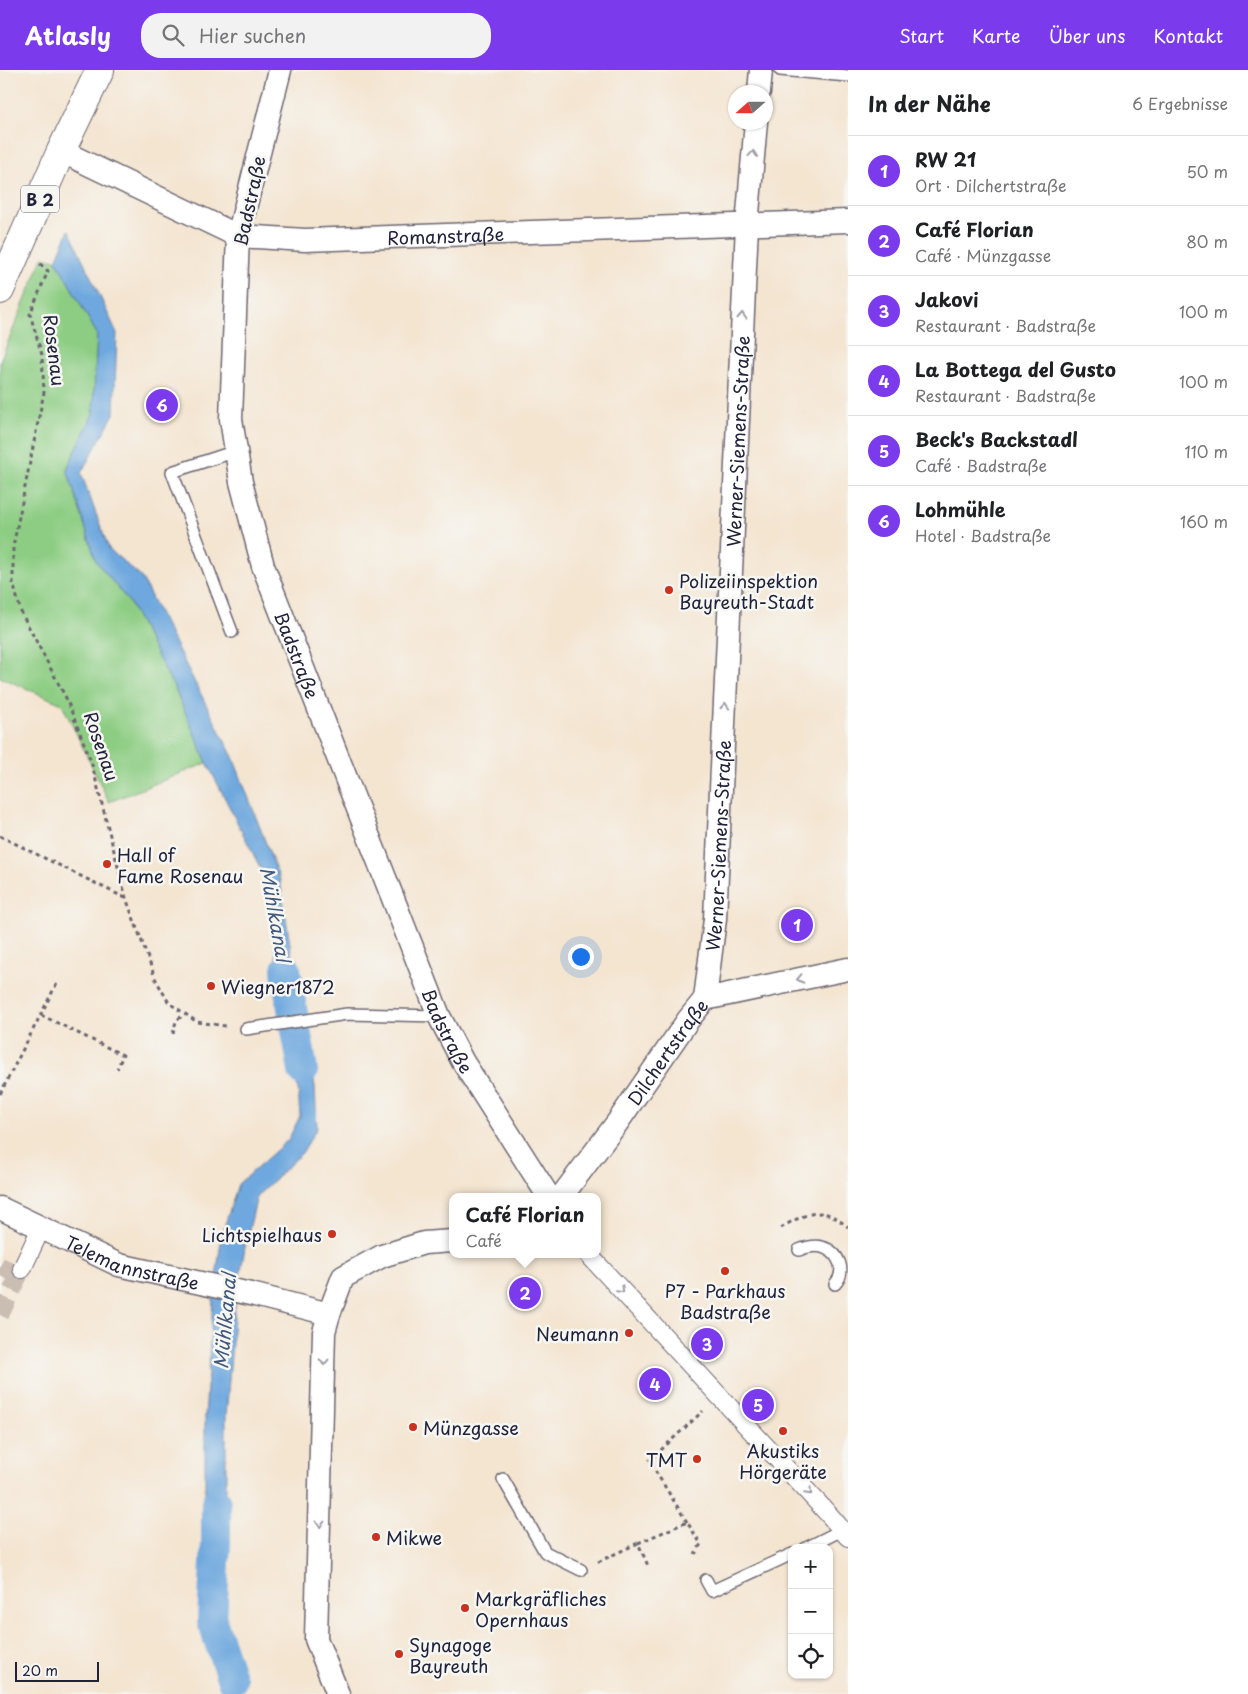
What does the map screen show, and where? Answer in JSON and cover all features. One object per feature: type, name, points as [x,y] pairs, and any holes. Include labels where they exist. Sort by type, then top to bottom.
[{"type":"main road","name":"B 2","points":[[0,290],[61,151],[100,70]]},
{"type":"street","name":"Badstraße","points":[[280,70],[238,236],[231,418],[241,482],[263,566],[439,1016],[463,1062],[546,1193]]},
{"type":"street","points":[[760,85],[762,70]]},
{"type":"street","name":"Werner-Siemens-Straße","points":[[705,999],[715,918],[747,226],[755,130]]},
{"type":"street","name":"Romanstraße","points":[[61,151],[238,236],[304,240],[848,221]]},
{"type":"street","name":"Dilchertstraße","points":[[564,1193],[617,1123],[688,1020],[705,999],[848,970]]},
{"type":"street","name":"Telemannstraße","points":[[0,1208],[119,1265],[255,1295],[329,1314]]},
{"type":"street","points":[[22,1269],[42,1228]]},
{"type":"street","points":[[338,1694],[316,1638],[324,1332],[343,1277],[382,1256],[424,1243],[449,1241]]},
{"type":"street","points":[[592,1258],[655,1316],[709,1376],[716,1399],[845,1534]]},
{"type":"lane","points":[[780,70],[848,76]]},
{"type":"lane","points":[[232,632],[172,472],[236,450]]},
{"type":"lane","points":[[246,1029],[347,1014],[439,1016]]},
{"type":"lane","points":[[799,1250],[807,1247],[817,1247],[833,1252],[841,1265],[842,1273],[835,1284]]},
{"type":"lane","points":[[503,1480],[545,1552],[581,1570]]},
{"type":"lane","points":[[817,1544],[845,1534]]},
{"type":"lane","points":[[706,1580],[712,1591],[788,1556]]},
{"type":"path","name":"Rosenau","points":[[19,246],[48,271],[30,314],[42,355],[44,392],[13,547],[13,583],[20,612],[66,698],[91,761],[126,898],[156,980],[169,1003],[197,1022],[246,1029]]},
{"type":"path","points":[[0,836],[126,898]]},
{"type":"path","points":[[0,1094],[58,981]]},
{"type":"path","points":[[173,1034],[176,1021],[184,1013]]},
{"type":"path","points":[[41,1015],[123,1055],[117,1069]]},
{"type":"path","points":[[781,1228],[811,1213],[828,1214],[848,1227]]},
{"type":"path","points":[[695,1554],[701,1544],[648,1461],[716,1399]]},
{"type":"path","points":[[581,1570],[687,1522]]},
{"type":"path","points":[[638,1543],[649,1568]]},
{"type":"green space","points":[[43,257],[56,260],[97,334],[93,414],[67,469],[96,561],[129,602],[176,691],[207,763],[109,802],[62,704],[0,677],[0,361]]},
{"type":"water","points":[[69,230],[117,333],[114,414],[81,473],[109,549],[141,577],[233,757],[280,880],[300,1008],[282,1013],[268,883],[207,763],[176,691],[129,602],[96,561],[67,469],[93,414],[97,334],[56,260]]},
{"type":"water","points":[[304,1029],[315,1086],[317,1128],[302,1153],[257,1196],[245,1247],[235,1305],[226,1417],[226,1546],[205,1540],[205,1416],[213,1298],[222,1234],[238,1184],[288,1140],[300,1116],[298,1089],[286,1032]]},
{"type":"waterway","name":"Mühlkanal","points":[[286,969],[303,1071]]},
{"type":"waterway","name":"Mühlkanal","points":[[216,1503],[212,1621],[232,1680]]},
{"type":"tunnel","points":[[0,1266],[19,1275]]},
{"type":"tunnel","points":[[0,1315],[22,1269]]},
{"type":"place","name":"Lohmühle","points":[[162,405]]},
{"type":"place","name":"Polizeiinspektion Bayreuth-Stadt","points":[[669,590]]},
{"type":"place","name":"Hall of Fame Rosenau","points":[[107,864]]},
{"type":"place","name":"RW 21","points":[[797,925]]},
{"type":"place","name":"Wiegner1872","points":[[211,986]]},
{"type":"place","name":"Lichtspielhaus","points":[[332,1234]]},
{"type":"place","name":"P7 - Parkhaus Badstraße","points":[[725,1271]]},
{"type":"place","name":"Café Florian","points":[[525,1293]]},
{"type":"place","name":"Neumann","points":[[629,1333]]},
{"type":"place","name":"Jakovi","points":[[707,1344]]},
{"type":"place","name":"La Bottega del Gusto","points":[[655,1384]]},
{"type":"place","name":"Beck's Backstadl","points":[[758,1405]]},
{"type":"place","name":"Münzgasse","points":[[413,1427]]},
{"type":"place","name":"Akustiks Hörgeräte","points":[[783,1431]]},
{"type":"place","name":"TMT","points":[[697,1459]]},
{"type":"place","name":"Mikwe","points":[[376,1537]]},
{"type":"place","name":"Markgräfliches Opernhaus","points":[[465,1608]]},
{"type":"place","name":"Synagoge Bayreuth","points":[[399,1654]]}]
